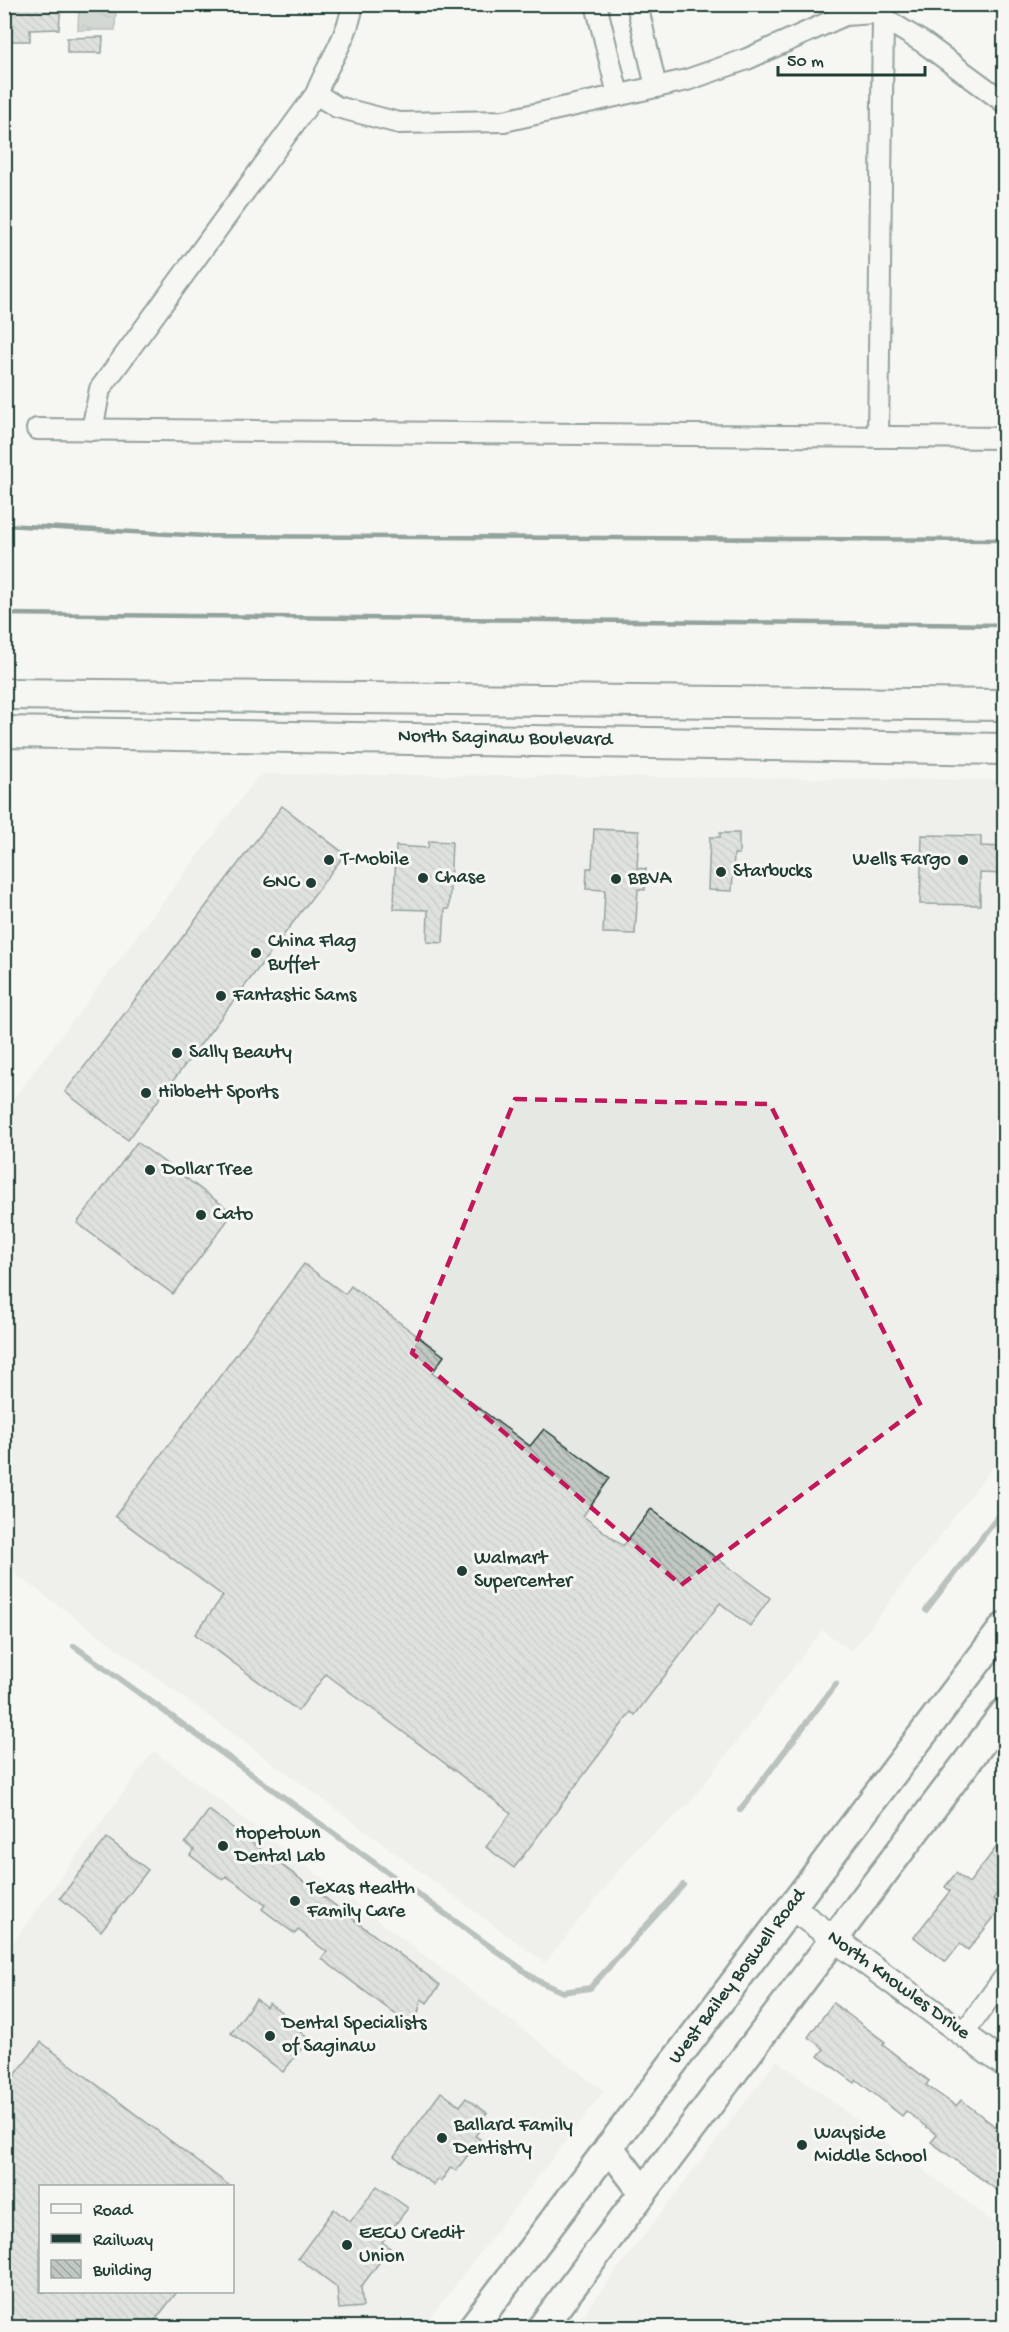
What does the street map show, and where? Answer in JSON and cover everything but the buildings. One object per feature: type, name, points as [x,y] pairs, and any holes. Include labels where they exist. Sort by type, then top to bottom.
[{"type":"main road","name":"North Saginaw Boulevard","points":[[4,694],[1005,705]]},
{"type":"main road","name":"North Saginaw Boulevard","points":[[4,732],[1005,749]]},
{"type":"main road","name":"West Bailey Boswell Road","points":[[472,2328],[1005,1627]]},
{"type":"main road","points":[[541,2328],[1005,1713]]},
{"type":"main road","points":[[609,2147],[643,2192]]},
{"type":"street","points":[[92,430],[100,389],[316,94],[324,73],[343,44],[353,4]]},
{"type":"street","points":[[597,4],[618,95]]},
{"type":"street","points":[[637,4],[656,87]]},
{"type":"street","points":[[316,94],[337,107],[399,123],[504,121],[687,80],[747,59],[845,15],[875,13],[924,42],[1005,102]]},
{"type":"street","points":[[878,437],[883,18]]},
{"type":"street","points":[[37,429],[1005,438]]},
{"type":"street","name":"North Knowles Drive","points":[[791,1907],[1005,2064]]},
{"type":"street","points":[[963,2034],[1005,1978]]},
{"type":"highlighted area","points":[[515,1099],[770,1104],[921,1406],[681,1585],[412,1353]]},
{"type":"shaded area","points":[[260,774],[1004,780],[1004,1452],[852,1651],[822,1630],[688,1805],[637,1848],[545,1963],[5,1566],[4,1111]]},
{"type":"shaded area","points":[[154,1751],[604,2091],[423,2327],[5,2328],[5,1953]]},
{"type":"shaded area","name":"Wayside Middle School","points":[[777,2060],[1004,2230],[1004,2327],[574,2327]]},
{"type":"water","points":[[79,5],[116,5],[115,30],[78,30]]},
{"type":"waterway","points":[[926,1610],[1004,1509]]},
{"type":"waterway","points":[[74,1646],[538,1981],[563,1992],[590,1988],[683,1885]]},
{"type":"waterway","points":[[740,1810],[836,1684]]},
{"type":"railway","points":[[4,525],[206,536],[1004,540]]},
{"type":"railway","points":[[4,614],[1004,625]]},
{"type":"place","name":"T-Mobile","points":[[329,860]]},
{"type":"place","name":"Wells Fargo","points":[[963,860]]},
{"type":"place","name":"Starbucks","points":[[721,872]]},
{"type":"place","name":"Chase","points":[[423,878]]},
{"type":"place","name":"BBVA","points":[[616,879]]},
{"type":"place","name":"GNC","points":[[311,883]]},
{"type":"place","name":"China Flag Buffet","points":[[256,953]]},
{"type":"place","name":"Fantastic Sams","points":[[221,996]]},
{"type":"place","name":"Sally Beauty","points":[[177,1053]]},
{"type":"place","name":"Hibbett Sports","points":[[146,1093]]},
{"type":"place","name":"Dollar Tree","points":[[150,1170]]},
{"type":"place","name":"Cato","points":[[201,1215]]},
{"type":"place","name":"Walmart Supercenter","points":[[462,1571]]},
{"type":"place","name":"Hopetown Dental Lab","points":[[223,1846]]},
{"type":"place","name":"Texas Health Family Care","points":[[295,1901]]},
{"type":"place","name":"Dental Specialists of Saginaw","points":[[270,2036]]},
{"type":"place","name":"Ballard Family Dentistry","points":[[442,2138]]},
{"type":"place","name":"Wayside Middle School","points":[[802,2145]]},
{"type":"place","name":"EECU Credit Union","points":[[347,2245]]}]
